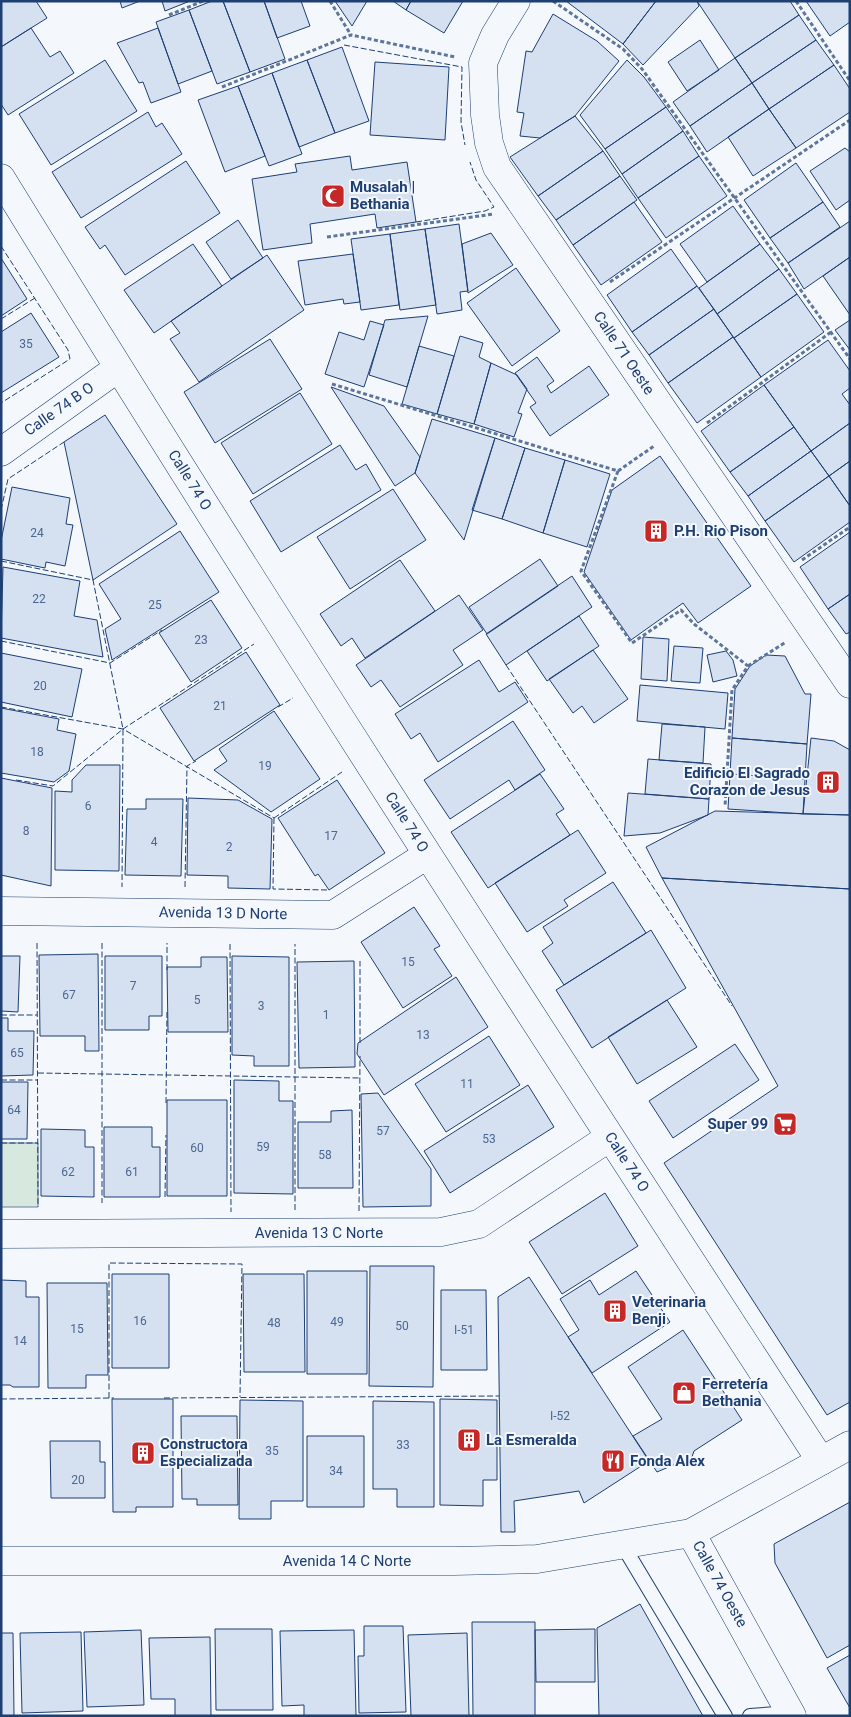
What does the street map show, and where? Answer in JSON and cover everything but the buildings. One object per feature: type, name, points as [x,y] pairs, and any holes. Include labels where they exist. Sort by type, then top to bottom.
[{"type":"street","name":"Calle 71 Oeste","points":[[516,1],[495,35],[483,62],[484,106],[489,144],[497,167],[850,684]]},
{"type":"street","name":"Calle 74 O","points":[[1,178],[118,368],[427,855],[821,1461]]},
{"type":"street","name":"Calle 74 B O","points":[[1,452],[118,368]]},
{"type":"street","name":"Avenida 13 D Norte","points":[[1,911],[333,915],[427,855]]},
{"type":"street","name":"Avenida 13 C Norte","points":[[1,1234],[440,1232],[479,1224],[610,1137]]},
{"type":"street","name":"Calle 74 Oeste","points":[[791,1714],[691,1533],[850,1445]]},
{"type":"street","name":"Avenida 14 C Norte","points":[[1,1561],[454,1562],[537,1559],[691,1533]]},
{"type":"lane","points":[[622,1544],[725,1716]]},
{"type":"lane","points":[[750,1716],[791,1714]]},
{"type":"path","points":[[169,14],[203,1]]},
{"type":"path","points":[[330,1],[351,35]]},
{"type":"path","points":[[553,1],[623,48],[642,70],[850,359]]},
{"type":"path","points":[[796,1],[850,81]]},
{"type":"path","points":[[222,87],[351,35],[458,57]]},
{"type":"path","points":[[607,284],[850,120]]},
{"type":"path","points":[[327,237],[504,212],[524,206]]},
{"type":"path","points":[[704,425],[831,332]]},
{"type":"path","points":[[332,384],[618,470]]},
{"type":"path","points":[[655,445],[618,470],[581,571],[632,643],[681,610],[694,624],[748,666]]},
{"type":"path","points":[[801,561],[850,527]]},
{"type":"path","points":[[725,806],[732,690],[748,666],[789,640]]},
{"type":"shaded area","points":[[1,1143],[38,1143],[38,1207],[1,1207]]},
{"type":"fence","points":[[344,45],[462,67],[461,122],[465,145]]},
{"type":"fence","points":[[416,222],[485,211],[494,207],[476,180],[470,162]]},
{"type":"fence","points":[[1,246],[68,350],[70,359],[1,403]]},
{"type":"fence","points":[[1,319],[35,298]]},
{"type":"fence","points":[[1,510],[8,479],[64,442]]},
{"type":"fence","points":[[1,561],[93,580],[123,729],[122,887]]},
{"type":"fence","points":[[1,641],[110,663],[162,630]]},
{"type":"fence","points":[[16,780],[53,786],[123,729],[254,644]]},
{"type":"fence","points":[[506,665],[732,1006]]},
{"type":"fence","points":[[278,707],[293,698]]},
{"type":"fence","points":[[1,707],[123,729],[274,818]]},
{"type":"fence","points":[[185,887],[187,766],[196,761]]},
{"type":"fence","points":[[274,818],[342,772]]},
{"type":"fence","points":[[274,818],[273,889],[329,890]]},
{"type":"fence","points":[[37,943],[38,1207]]},
{"type":"fence","points":[[102,943],[102,1203]]},
{"type":"fence","points":[[167,943],[167,970]]},
{"type":"fence","points":[[230,944],[231,1212]]},
{"type":"fence","points":[[295,944],[295,1210]]},
{"type":"fence","points":[[360,961],[360,1043]]},
{"type":"fence","points":[[166,1103],[167,1010]]},
{"type":"fence","points":[[1,1015],[37,1015]]},
{"type":"fence","points":[[359,1211],[360,1056]]},
{"type":"fence","points":[[38,1073],[360,1078]]},
{"type":"fence","points":[[1,1080],[38,1080]]},
{"type":"fence","points":[[165,1197],[166,1135]]},
{"type":"fence","points":[[1,1143],[38,1143]]},
{"type":"fence","points":[[109,1398],[109,1263],[242,1264],[240,1397]]},
{"type":"fence","points":[[164,1398],[499,1396]]},
{"type":"fence","points":[[1,1399],[114,1398]]},
{"type":"place","name":"Musalah | Bethania","points":[[333,196]]},
{"type":"place","name":"P.H. Rio Pison","points":[[656,531]]},
{"type":"place","name":"Edificio El Sagrado Corazon de Jesus","points":[[828,782]]},
{"type":"place","name":"Super 99","points":[[785,1124]]},
{"type":"place","name":"Veterinaria Benji","points":[[615,1311]]},
{"type":"place","name":"Ferretería Bethania","points":[[684,1393]]},
{"type":"place","name":"La Esmeralda","points":[[469,1440]]},
{"type":"place","name":"Constructora Especializada","points":[[143,1453]]},
{"type":"place","name":"Fonda Alex","points":[[613,1461]]}]
